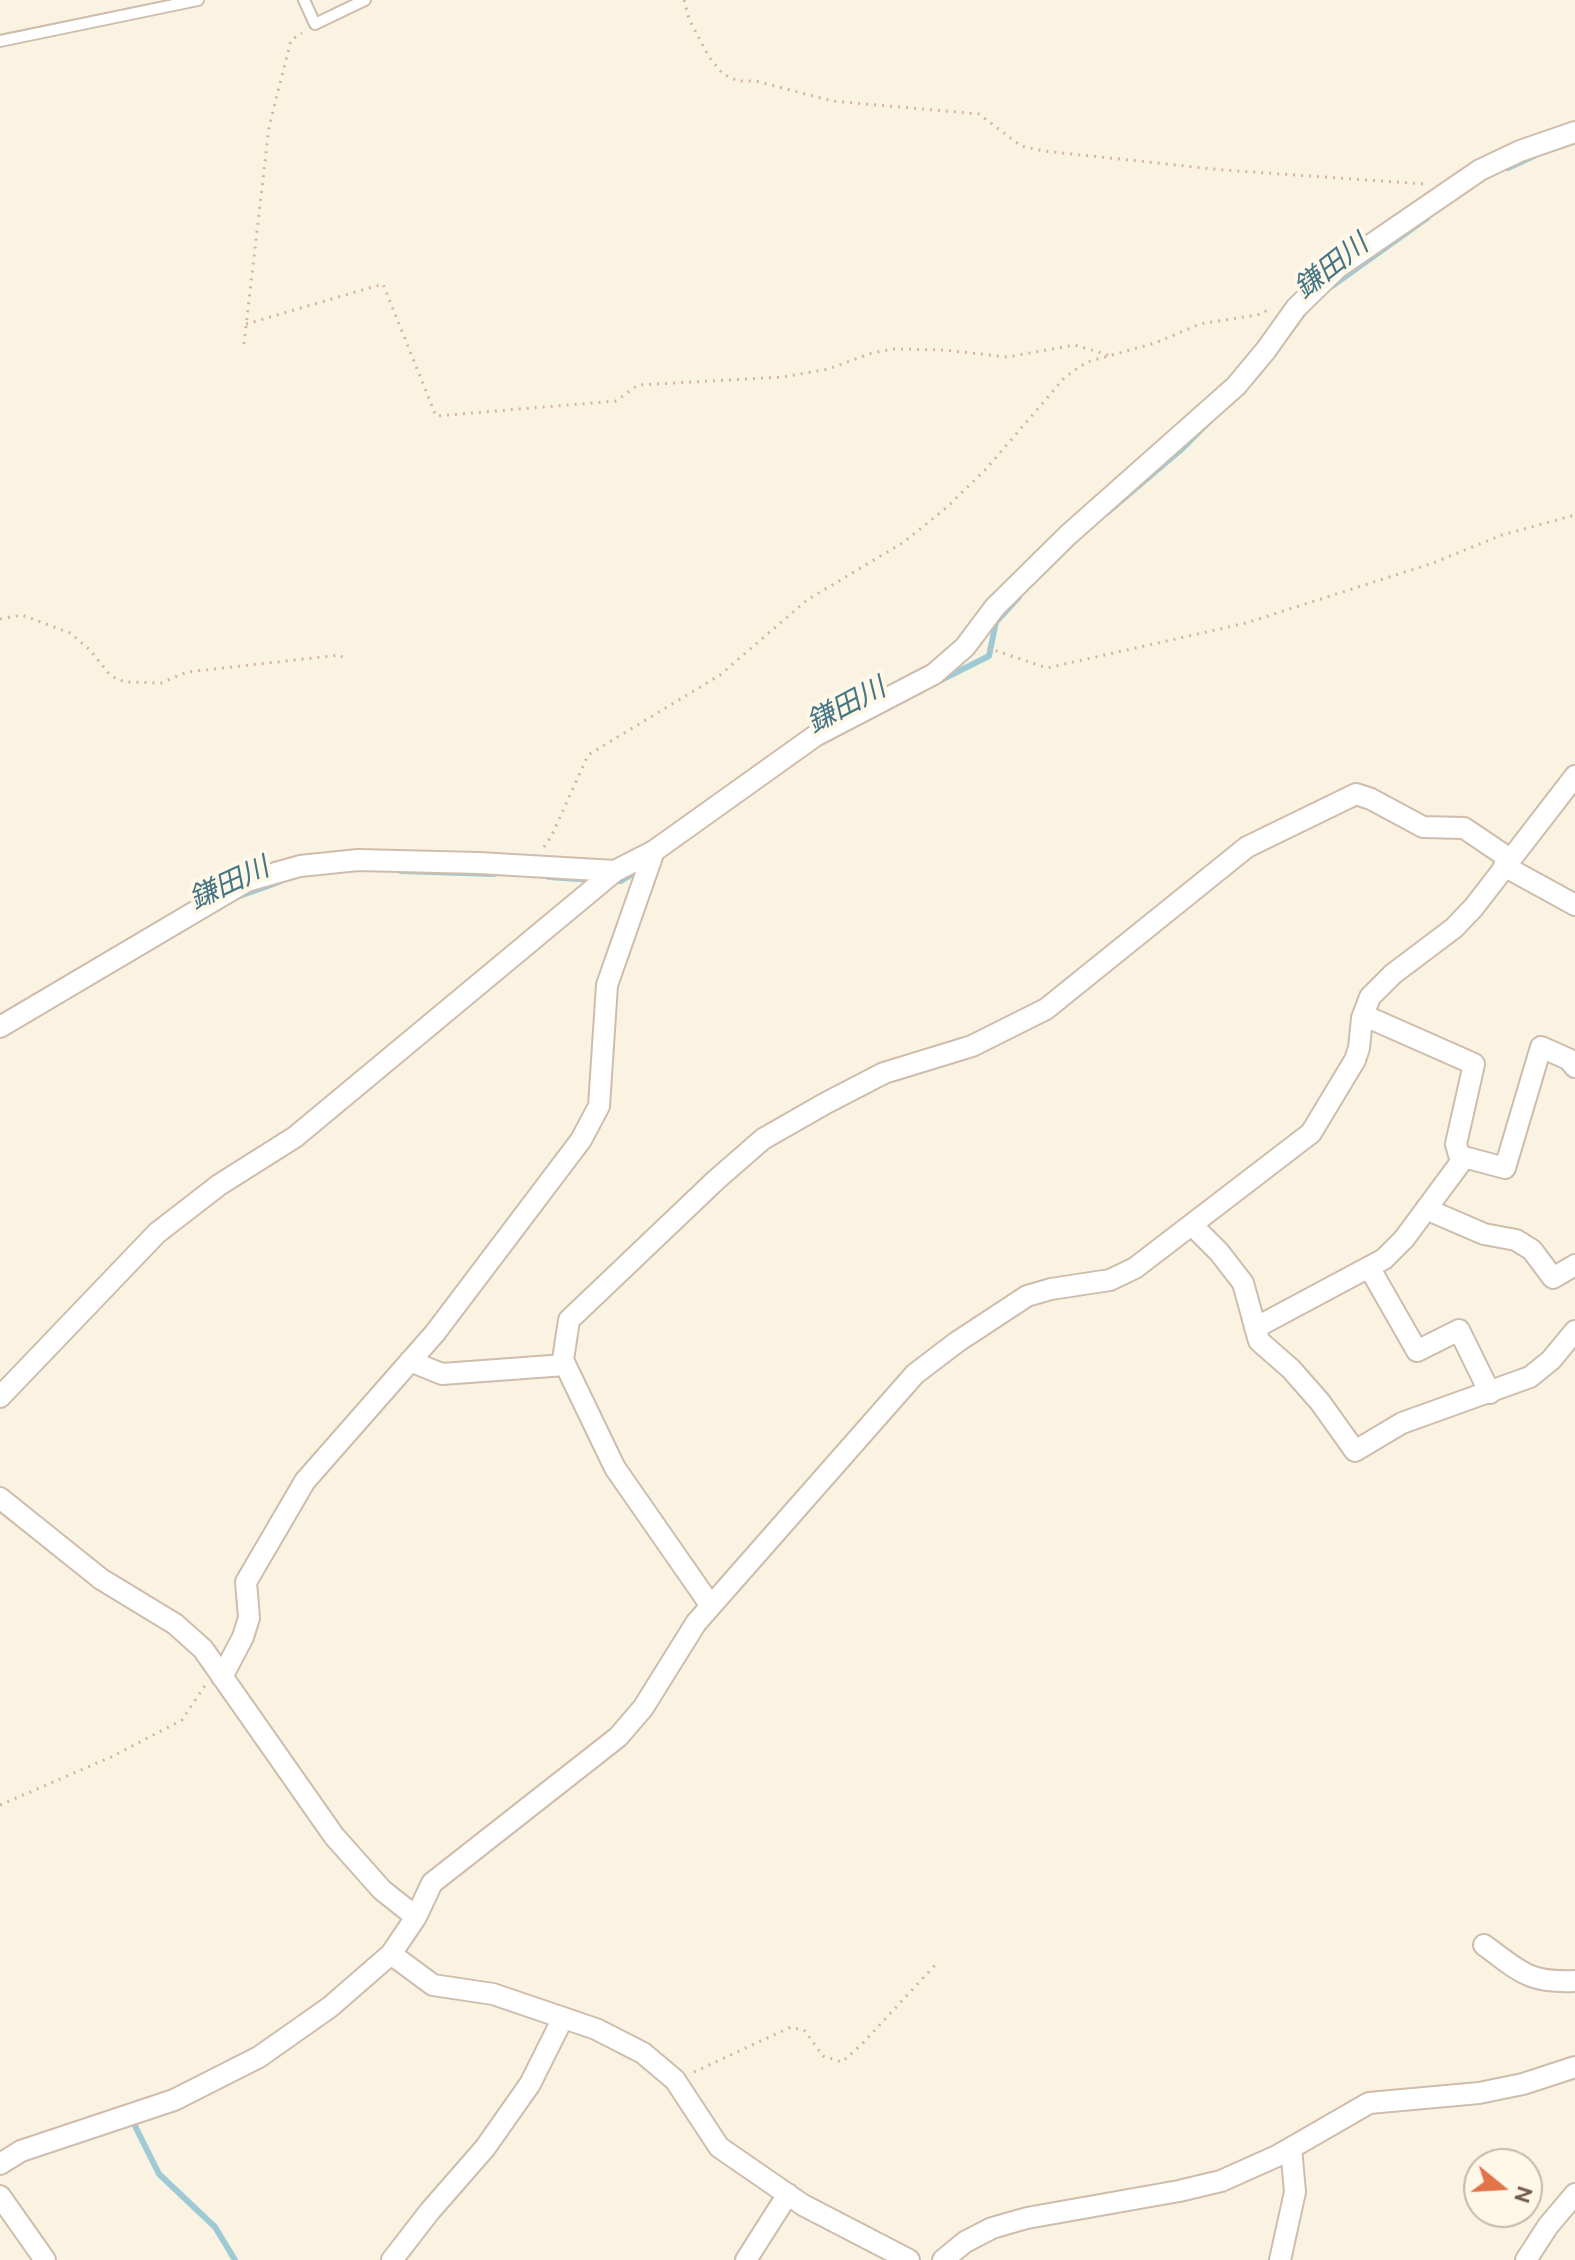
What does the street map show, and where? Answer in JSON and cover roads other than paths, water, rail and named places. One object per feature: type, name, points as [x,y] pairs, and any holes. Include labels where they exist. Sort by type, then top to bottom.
[{"type":"street","points":[[0,1397],[157,1233],[219,1185],[295,1137],[615,871],[654,851],[815,736],[934,674],[969,642],[995,607],[1068,535],[1236,386],[1296,308],[1337,268],[1480,170],[1520,151],[1575,132]]},
{"type":"street","points":[[0,2164],[21,2151],[174,2100],[259,2057],[330,2007],[391,1954],[416,1917],[432,1883],[618,1737],[643,1708],[696,1623],[915,1374],[1027,1296],[1110,1280],[1135,1268],[1311,1133],[1355,1060],[1363,1015],[1370,997],[1393,974],[1454,928],[1474,907],[1575,776]]},
{"type":"street","points":[[711,1606],[615,1468],[563,1360],[569,1320],[763,1139],[884,1073],[972,1046],[1046,1009],[1247,847],[1356,794],[1423,827],[1464,828],[1507,862],[1575,905]]},
{"type":"street","points":[[219,1673],[243,1637],[249,1618],[246,1582],[305,1481],[435,1333],[581,1140],[599,1106],[607,985],[654,851]]},
{"type":"street","points":[[0,1027],[247,881],[273,871],[358,860],[615,871]]},
{"type":"street","points":[[1255,1328],[1384,1259],[1404,1239],[1461,1162],[1456,1144],[1474,1064],[1363,1015]]},
{"type":"street","points":[[1460,1156],[1505,1168],[1541,1047],[1568,1059],[1575,1067]]},
{"type":"street","points":[[1426,1209],[1484,1234],[1516,1240],[1532,1250],[1553,1278],[1575,1265]]},
{"type":"street","points":[[1192,1225],[1219,1252],[1243,1283],[1259,1341],[1291,1369],[1320,1402],[1355,1451],[1402,1423],[1530,1377],[1551,1360],[1575,1331]]},
{"type":"street","points":[[1369,1267],[1417,1351],[1459,1330],[1490,1393]]},
{"type":"street","points":[[410,1361],[442,1374],[565,1365]]},
{"type":"street","points":[[0,1498],[101,1579],[175,1624],[203,1649],[334,1836],[382,1890],[416,1917]]},
{"type":"street","points":[[1484,1945],[1524,1974],[1545,1983],[1575,1981]]},
{"type":"street","points":[[391,1954],[433,1985],[493,1994],[596,2029],[643,2053],[675,2080],[719,2147],[788,2194],[909,2260]]},
{"type":"street","points":[[392,2260],[485,2148],[530,2084],[563,2018]]},
{"type":"street","points":[[943,2260],[965,2242],[992,2228],[1027,2218],[1221,2181],[1291,2148],[1369,2103],[1479,2093],[1523,2084],[1575,2067]]},
{"type":"street","points":[[1280,2260],[1295,2192],[1291,2148]]},
{"type":"street","points":[[746,2260],[788,2194]]},
{"type":"street","points":[[1526,2260],[1548,2226],[1575,2194]]},
{"type":"street","points":[[0,2196],[45,2260]]},
{"type":"lane","points":[[0,41],[198,0]]},
{"type":"lane","points":[[304,0],[315,24],[365,0]]},
{"type":"waterway","name":"鎌田川","points":[[1508,168],[1534,156]]},
{"type":"waterway","name":"鎌田川","points":[[1332,286],[1427,218]]},
{"type":"waterway","name":"鎌田川","points":[[1258,374],[1306,310]]},
{"type":"waterway","name":"鎌田川","points":[[1108,512],[1210,421]]},
{"type":"waterway","name":"鎌田川","points":[[939,681],[989,656],[996,622],[1019,597]]},
{"type":"waterway","name":"鎌田川","points":[[613,881],[621,881],[642,868]]},
{"type":"waterway","name":"鎌田川","points":[[401,871],[494,874]]},
{"type":"waterway","name":"鎌田川","points":[[549,877],[594,880]]},
{"type":"waterway","name":"鎌田川","points":[[237,897],[279,882]]},
{"type":"waterway","points":[[132,2120],[159,2174],[215,2227],[235,2260]]}]
